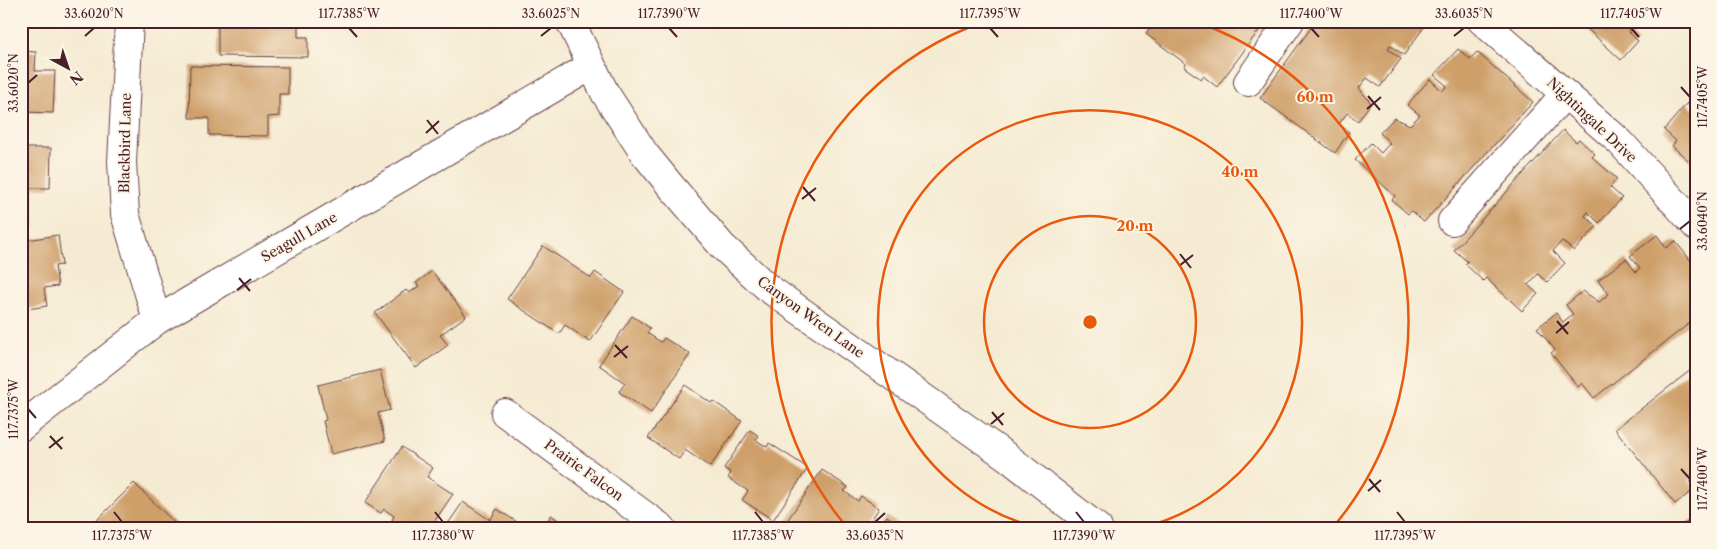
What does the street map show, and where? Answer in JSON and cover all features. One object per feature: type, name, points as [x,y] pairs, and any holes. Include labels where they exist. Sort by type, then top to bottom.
[{"type":"street","name":"Blackbird Lane","points":[[129,21],[122,162],[125,214],[157,320]]},
{"type":"street","name":"Canyon Wren Lane","points":[[570,21],[606,93],[644,153],[722,246],[768,288],[1006,456],[1098,528]]},
{"type":"street","points":[[1248,82],[1290,21]]},
{"type":"street","name":"Nightingale Drive","points":[[1482,21],[1620,142],[1696,226]]},
{"type":"street","name":"Seagull Lane","points":[[21,427],[157,320],[591,66]]},
{"type":"street","points":[[1452,221],[1565,94]]},
{"type":"street","name":"Prairie Falcon","points":[[505,413],[662,528]]},
{"type":"building","points":[[218,21],[298,21],[298,37],[308,37],[308,57],[218,56]]},
{"type":"building","points":[[1155,21],[1165,21],[1167,23],[1168,21],[1266,21],[1217,87],[1203,76],[1201,79],[1184,67],[1186,64],[1146,34]]},
{"type":"building","points":[[1316,21],[1416,21],[1424,27],[1404,55],[1390,45],[1388,49],[1401,59],[1380,87],[1367,78],[1359,88],[1371,103],[1358,121],[1347,113],[1339,124],[1349,132],[1335,153],[1260,98]]},
{"type":"building","points":[[1579,21],[1625,21],[1631,27],[1628,31],[1638,41],[1621,60]]},
{"type":"building","points":[[1458,49],[1470,59],[1477,52],[1533,102],[1424,222],[1411,211],[1408,214],[1392,200],[1395,196],[1355,160],[1371,143],[1381,153],[1390,143],[1380,133],[1394,118],[1410,125],[1420,115],[1407,105],[1430,79],[1442,91],[1447,86],[1434,75]]},
{"type":"building","points":[[21,51],[36,52],[35,71],[55,71],[53,113],[23,112],[23,119],[21,119]]},
{"type":"building","points":[[190,66],[288,67],[288,94],[279,94],[279,116],[268,117],[268,136],[209,135],[209,118],[189,118]]},
{"type":"building","points":[[1687,103],[1696,112],[1696,167],[1672,146],[1676,141],[1664,130]]},
{"type":"building","points":[[1563,130],[1576,142],[1579,139],[1595,154],[1592,157],[1617,179],[1610,187],[1622,198],[1599,223],[1588,212],[1585,216],[1597,226],[1574,251],[1562,241],[1553,251],[1565,263],[1547,282],[1538,274],[1528,285],[1538,294],[1522,311],[1486,278],[1483,281],[1465,264],[1468,262],[1454,250]]},
{"type":"building","points":[[21,148],[51,148],[50,188],[30,188],[30,227],[21,226]]},
{"type":"building","points":[[58,235],[62,265],[55,266],[58,286],[44,288],[47,306],[21,310],[21,241]]},
{"type":"building","points":[[1657,235],[1666,248],[1675,241],[1696,267],[1696,318],[1594,398],[1582,383],[1578,387],[1551,353],[1555,350],[1537,328],[1556,313],[1563,322],[1573,314],[1566,305],[1583,291],[1599,302],[1609,294],[1598,280],[1626,259],[1636,272],[1640,268],[1630,256]]},
{"type":"building","points":[[543,246],[591,278],[595,272],[624,292],[590,342],[565,325],[559,334],[507,299]]},
{"type":"building","points":[[432,271],[466,316],[440,335],[448,345],[416,368],[375,313],[406,290],[409,293],[419,286],[416,283]]},
{"type":"building","points":[[632,316],[650,328],[647,333],[661,342],[664,338],[690,354],[651,413],[619,392],[625,383],[599,365]]},
{"type":"building","points":[[1696,366],[1696,470],[1687,478],[1695,489],[1675,504],[1615,429]]},
{"type":"building","points":[[380,370],[390,410],[378,413],[385,441],[331,454],[323,421],[326,420],[318,385]]},
{"type":"building","points":[[685,385],[742,421],[710,467],[685,450],[679,459],[648,438]]},
{"type":"building","points":[[750,430],[759,436],[756,440],[767,447],[769,443],[808,468],[773,520],[742,500],[748,491],[728,478],[731,473],[724,468]]},
{"type":"building","points":[[402,447],[433,468],[427,477],[453,494],[430,528],[403,528],[392,520],[394,516],[384,509],[381,513],[365,503]]},
{"type":"building","points":[[822,470],[848,487],[844,491],[858,501],[861,496],[879,508],[866,528],[782,528]]},
{"type":"building","points":[[134,483],[180,528],[89,528]]},
{"type":"building","points":[[463,502],[490,520],[497,509],[526,528],[445,528]]},
{"type":"building","points":[[551,515],[570,528],[543,528]]},
{"type":"building","points":[[887,516],[904,528],[878,528]]},
{"type":"building","points":[[1696,518],[1696,528],[1683,528],[1682,525]]}]
